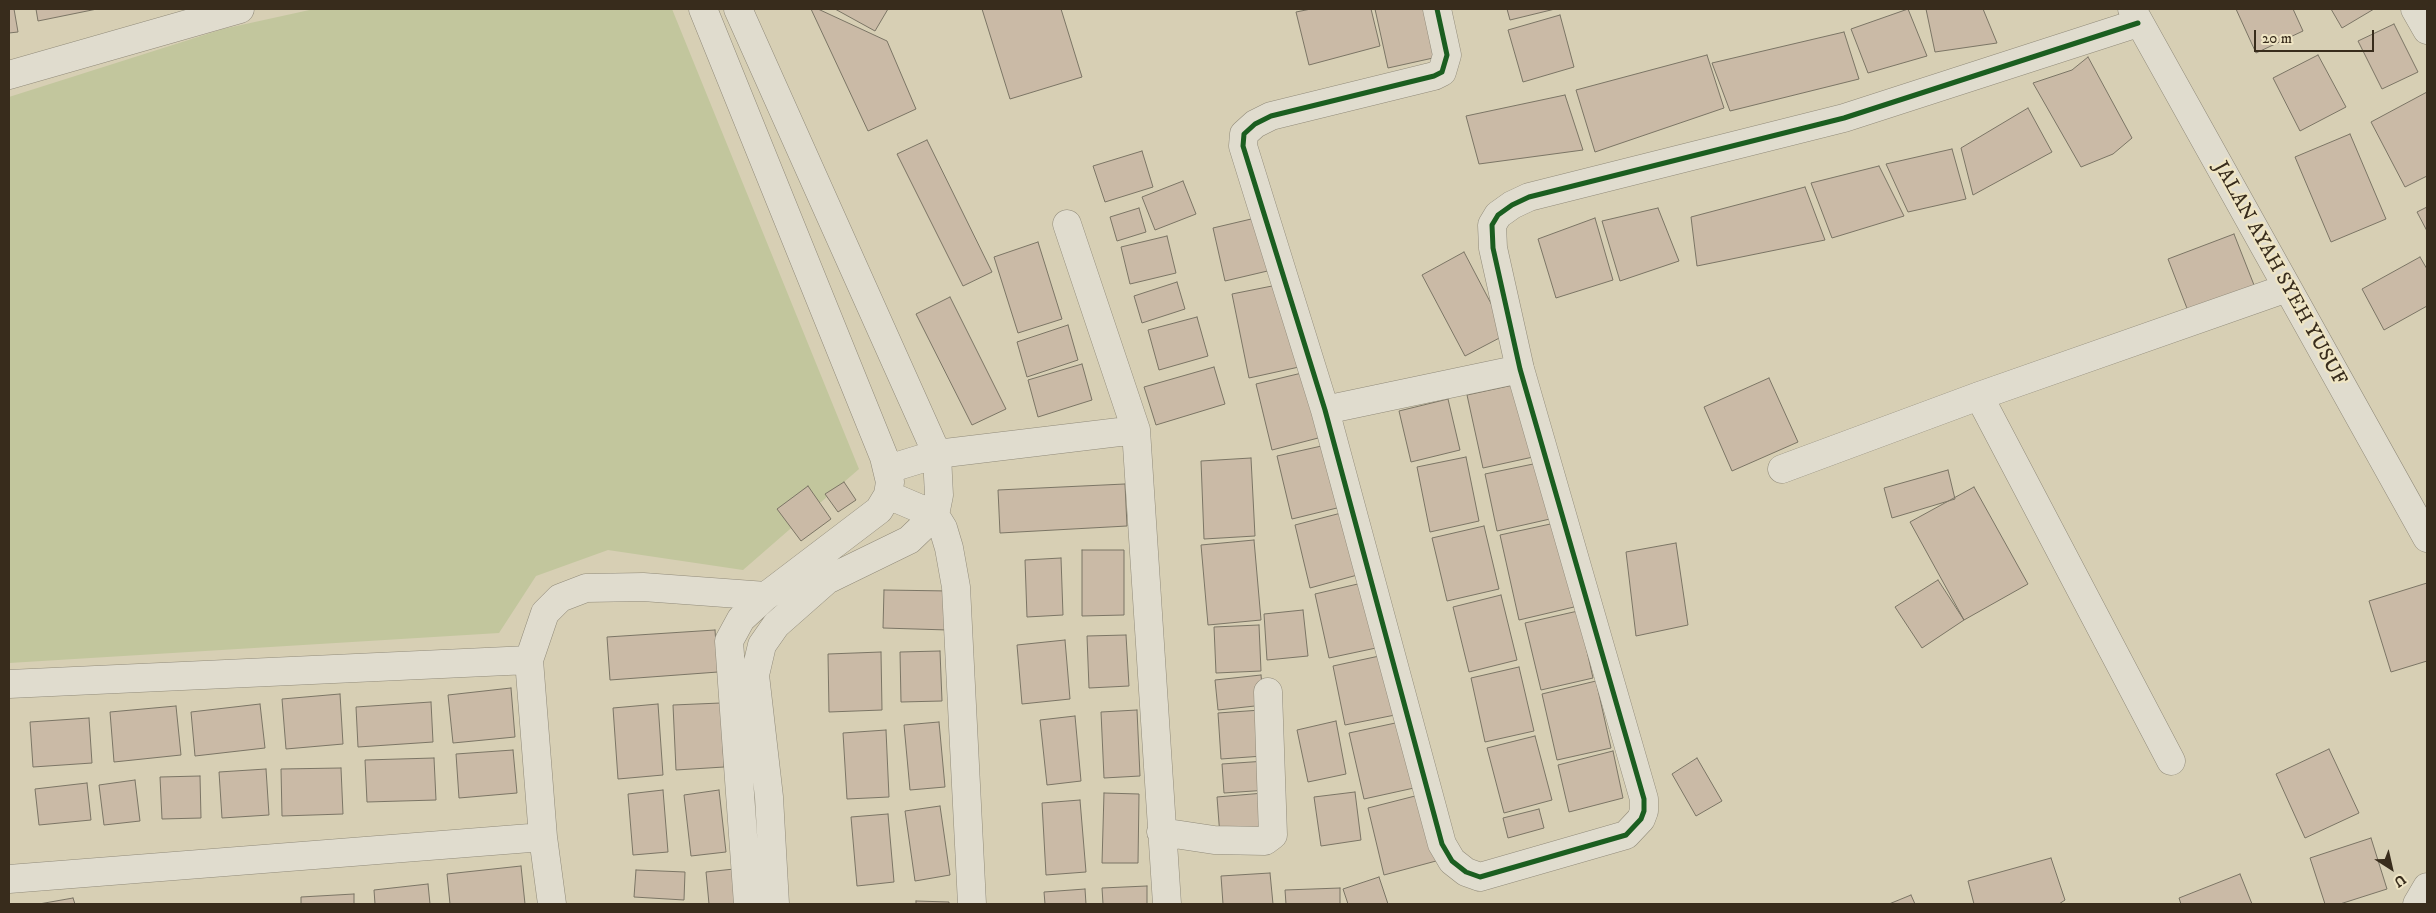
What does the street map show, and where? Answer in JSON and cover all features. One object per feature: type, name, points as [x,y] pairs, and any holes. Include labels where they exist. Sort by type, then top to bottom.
[{"type":"street","points":[[9,75],[240,9]]},
{"type":"street","points":[[703,9],[888,469],[890,482],[888,496],[879,510],[766,596],[740,619],[729,641],[748,904]]},
{"type":"street","points":[[738,9],[937,454],[939,495],[935,515],[910,540],[827,580],[776,625],[762,644],[755,675],[769,797],[775,904]]},
{"type":"street","points":[[1437,9],[1447,55],[1442,72],[1434,76],[1272,116],[1255,124],[1244,134],[1243,146],[1325,410],[1442,844],[1452,861],[1466,872],[1480,877],[1626,835],[1641,819],[1644,811],[1644,799],[1520,369],[1493,248],[1492,225],[1498,216],[1512,205],[1529,198],[1844,118],[2135,16]]},
{"type":"street","points":[[2414,9],[2427,30]]},
{"type":"street","name":"JALAN AYAH SYEH YUSUF","points":[[2135,16],[2427,538]]},
{"type":"street","points":[[1067,224],[1136,430],[1167,904]]},
{"type":"street","points":[[1782,469],[1979,396],[2287,288]]},
{"type":"street","points":[[1325,410],[1520,369]]},
{"type":"street","points":[[1979,396],[2171,761]]},
{"type":"street","points":[[888,469],[937,454],[1136,430]]},
{"type":"street","points":[[888,496],[935,515],[943,528],[949,548],[956,587],[972,904]]},
{"type":"street","points":[[552,904],[543,837],[529,660],[545,613],[560,598],[586,588],[642,587],[766,596]]},
{"type":"street","points":[[9,684],[529,660]]},
{"type":"street","points":[[1161,832],[1214,840],[1265,841],[1273,835],[1268,692]]},
{"type":"street","points":[[9,879],[543,837]]},
{"type":"street","points":[[2417,904],[2427,887]]},
{"type":"green space","points":[[314,9],[672,9],[859,469],[743,570],[608,550],[536,576],[499,633],[9,663],[9,97],[223,29]]},
{"type":"building","points":[[9,9],[14,9],[18,32],[9,33]]},
{"type":"building","points":[[36,9],[97,9],[38,21]]},
{"type":"building","points":[[811,9],[818,9],[887,41],[916,109],[868,131]]},
{"type":"building","points":[[835,9],[888,9],[875,31]]},
{"type":"building","points":[[982,9],[1061,9],[1082,77],[1010,99]]},
{"type":"building","points":[[1311,9],[1371,9],[1380,46],[1309,65],[1296,12]]},
{"type":"building","points":[[1375,9],[1431,9],[1442,56],[1388,68]]},
{"type":"building","points":[[1507,9],[1555,9],[1510,20]]},
{"type":"building","points":[[1908,9],[1927,56],[1868,73],[1851,29]]},
{"type":"building","points":[[1926,9],[1983,9],[1997,43],[1935,52]]},
{"type":"building","points":[[2236,9],[2293,9],[2303,31],[2256,53]]},
{"type":"building","points":[[2331,9],[2374,9],[2342,28]]},
{"type":"building","points":[[1560,15],[1574,67],[1523,82],[1508,30]]},
{"type":"building","points":[[2394,24],[2418,72],[2382,89],[2358,41]]},
{"type":"building","points":[[1844,32],[1859,79],[1730,111],[1712,63]]},
{"type":"building","points":[[1707,55],[1724,108],[1595,152],[1576,90]]},
{"type":"building","points":[[2318,55],[2346,107],[2300,131],[2273,78]]},
{"type":"building","points":[[2088,57],[2132,138],[2113,154],[2081,167],[2033,83],[2072,70]]},
{"type":"building","points":[[2427,92],[2427,176],[2405,187],[2371,122]]},
{"type":"building","points":[[1565,95],[1583,150],[1479,164],[1466,116]]},
{"type":"building","points":[[2028,108],[2052,152],[1973,195],[1961,148]]},
{"type":"building","points":[[2350,134],[2386,219],[2331,242],[2295,157]]},
{"type":"building","points":[[927,140],[992,272],[963,286],[897,154]]},
{"type":"building","points":[[1952,149],[1966,199],[1908,212],[1886,164]]},
{"type":"building","points":[[1142,151],[1153,187],[1105,202],[1093,166]]},
{"type":"building","points":[[1879,166],[1904,216],[1832,238],[1811,183]]},
{"type":"building","points":[[1183,181],[1196,214],[1155,230],[1142,197]]},
{"type":"building","points":[[1805,187],[1825,240],[1697,266],[1691,217]]},
{"type":"building","points":[[2427,207],[2427,231],[2417,212]]},
{"type":"building","points":[[1139,208],[1146,232],[1117,241],[1110,217]]},
{"type":"building","points":[[1658,208],[1679,261],[1620,281],[1602,221]]},
{"type":"building","points":[[1264,216],[1276,269],[1225,281],[1213,228]]},
{"type":"building","points":[[1595,218],[1613,280],[1556,298],[1538,239]]},
{"type":"building","points":[[2234,234],[2254,285],[2188,311],[2168,259]]},
{"type":"building","points":[[1167,236],[1176,273],[1130,284],[1121,247]]},
{"type":"building","points":[[1038,242],[1062,319],[1018,333],[994,257]]},
{"type":"building","points":[[1464,252],[1507,334],[1465,356],[1422,275]]},
{"type":"building","points":[[2420,257],[2427,269],[2427,306],[2384,330],[2362,289]]},
{"type":"building","points":[[1177,282],[1185,309],[1142,323],[1134,296]]},
{"type":"building","points":[[1282,284],[1299,367],[1249,378],[1232,294]]},
{"type":"building","points":[[950,297],[1006,409],[972,425],[916,314]]},
{"type":"building","points":[[1197,317],[1208,356],[1159,370],[1148,330]]},
{"type":"building","points":[[1068,325],[1078,360],[1027,377],[1017,342]]},
{"type":"building","points":[[1082,364],[1092,400],[1038,417],[1028,380]]},
{"type":"building","points":[[1214,367],[1225,404],[1156,425],[1144,387]]},
{"type":"building","points":[[1306,372],[1322,437],[1272,450],[1256,384]]},
{"type":"building","points":[[1769,378],[1798,442],[1732,471],[1704,407]]},
{"type":"building","points":[[1518,384],[1533,457],[1483,468],[1467,395]]},
{"type":"building","points":[[1448,399],[1460,450],[1411,462],[1399,411]]},
{"type":"building","points":[[1326,445],[1341,507],[1292,519],[1277,456]]},
{"type":"building","points":[[1466,457],[1479,521],[1430,532],[1417,467]]},
{"type":"building","points":[[1251,458],[1255,536],[1204,539],[1201,461]]},
{"type":"building","points":[[1538,463],[1550,519],[1497,531],[1485,474]]},
{"type":"building","points":[[1948,470],[1955,499],[1892,518],[1884,488]]},
{"type":"building","points":[[844,482],[856,500],[838,512],[825,494]]},
{"type":"building","points":[[1125,484],[1127,526],[1000,533],[998,490]]},
{"type":"building","points":[[808,486],[831,519],[801,541],[777,509]]},
{"type":"building","points":[[1974,487],[2028,584],[1964,620],[1910,522]]},
{"type":"building","points":[[1345,512],[1361,574],[1310,588],[1295,525]]},
{"type":"building","points":[[1555,523],[1574,607],[1519,620],[1500,535]]},
{"type":"building","points":[[1484,526],[1499,589],[1447,601],[1432,538]]},
{"type":"building","points":[[1254,540],[1261,620],[1208,625],[1201,545]]},
{"type":"building","points":[[1676,543],[1688,625],[1636,636],[1626,552]]},
{"type":"building","points":[[1082,550],[1124,550],[1124,615],[1082,616]]},
{"type":"building","points":[[1061,558],[1063,615],[1027,617],[1025,560]]},
{"type":"building","points":[[1938,580],[1964,620],[1922,648],[1895,607]]},
{"type":"building","points":[[1362,583],[1376,648],[1329,658],[1315,594]]},
{"type":"building","points":[[2427,583],[2427,661],[2391,672],[2369,601]]},
{"type":"building","points":[[884,590],[949,591],[948,630],[883,628]]},
{"type":"building","points":[[1501,595],[1517,660],[1469,672],[1453,607]]},
{"type":"building","points":[[1303,610],[1308,656],[1267,660],[1264,614]]},
{"type":"building","points":[[1578,611],[1593,678],[1541,690],[1525,623]]},
{"type":"building","points":[[1259,625],[1261,671],[1216,673],[1214,627]]},
{"type":"building","points":[[715,630],[718,672],[610,680],[607,637]]},
{"type":"building","points":[[1126,635],[1129,686],[1089,688],[1087,636]]},
{"type":"building","points":[[1065,640],[1070,699],[1022,704],[1017,645]]},
{"type":"building","points":[[940,651],[942,701],[901,702],[900,652]]},
{"type":"building","points":[[881,652],[882,710],[829,712],[828,654]]},
{"type":"building","points":[[1384,655],[1395,715],[1345,725],[1333,666]]},
{"type":"building","points":[[1519,667],[1534,731],[1485,742],[1471,678]]},
{"type":"building","points":[[1261,675],[1264,705],[1218,710],[1215,680]]},
{"type":"building","points":[[1596,681],[1611,748],[1557,760],[1542,694]]},
{"type":"building","points":[[511,688],[515,737],[453,743],[448,695]]},
{"type":"building","points":[[340,694],[343,744],[286,749],[282,699]]},
{"type":"building","points":[[431,702],[433,742],[358,747],[356,707]]},
{"type":"building","points":[[721,703],[724,767],[676,770],[673,705]]},
{"type":"building","points":[[260,704],[265,748],[195,756],[191,712]]},
{"type":"building","points":[[658,704],[663,775],[618,779],[613,708]]},
{"type":"building","points":[[176,706],[181,755],[114,762],[110,712]]},
{"type":"building","points":[[1137,710],[1140,776],[1104,778],[1101,712]]},
{"type":"building","points":[[1261,710],[1263,756],[1221,759],[1218,713]]},
{"type":"building","points":[[1075,716],[1081,781],[1047,785],[1040,720]]},
{"type":"building","points":[[89,718],[92,763],[33,767],[30,722]]},
{"type":"building","points":[[1336,721],[1346,774],[1308,782],[1297,730]]},
{"type":"building","points":[[939,722],[945,787],[910,790],[904,725]]},
{"type":"building","points":[[1400,722],[1414,788],[1364,799],[1349,733]]},
{"type":"building","points":[[886,730],[889,797],[847,799],[843,733]]},
{"type":"building","points":[[1535,736],[1552,800],[1504,813],[1487,748]]},
{"type":"building","points":[[2329,749],[2359,813],[2305,838],[2276,774]]},
{"type":"building","points":[[513,750],[517,793],[459,798],[456,754]]},
{"type":"building","points":[[1613,751],[1623,798],[1569,812],[1558,765]]},
{"type":"building","points":[[434,758],[436,800],[367,802],[365,760]]},
{"type":"building","points":[[1697,758],[1722,801],[1696,816],[1672,774]]},
{"type":"building","points":[[1266,761],[1268,790],[1224,793],[1222,764]]},
{"type":"building","points":[[341,768],[343,814],[282,816],[281,769]]},
{"type":"building","points":[[266,769],[269,815],[222,818],[219,772]]},
{"type":"building","points":[[200,776],[201,818],[162,819],[160,777]]},
{"type":"building","points":[[135,780],[140,821],[104,825],[99,785]]},
{"type":"building","points":[[87,783],[91,820],[39,825],[35,789]]},
{"type":"building","points":[[663,790],[668,852],[633,855],[628,794]]},
{"type":"building","points":[[719,790],[726,852],[691,856],[684,795]]},
{"type":"building","points":[[1355,792],[1361,840],[1321,846],[1314,797]]},
{"type":"building","points":[[1104,793],[1139,794],[1138,863],[1102,863]]},
{"type":"building","points":[[1264,793],[1267,833],[1220,836],[1217,797]]},
{"type":"building","points":[[1419,795],[1436,861],[1384,875],[1368,808]]},
{"type":"building","points":[[1080,800],[1086,872],[1046,875],[1042,803]]},
{"type":"building","points":[[940,806],[950,875],[915,881],[905,811]]},
{"type":"building","points":[[1539,809],[1544,828],[1508,838],[1503,818]]},
{"type":"building","points":[[888,814],[894,882],[857,886],[851,817]]},
{"type":"building","points":[[2371,838],[2387,889],[2340,904],[2325,904],[2310,858]]},
{"type":"building","points":[[2051,858],[2065,900],[2059,904],[1974,904],[1968,881]]},
{"type":"building","points":[[521,866],[525,904],[450,904],[447,874]]},
{"type":"building","points":[[734,869],[738,904],[709,904],[706,872]]},
{"type":"building","points":[[636,870],[685,872],[684,900],[634,897]]},
{"type":"building","points":[[1270,873],[1273,904],[1223,904],[1221,876]]},
{"type":"building","points":[[2240,874],[2252,904],[2181,904],[2179,898]]},
{"type":"building","points":[[1379,877],[1388,904],[1348,904],[1343,889]]},
{"type":"building","points":[[428,884],[430,904],[375,904],[374,890]]},
{"type":"building","points":[[1147,886],[1147,904],[1103,904],[1102,888]]},
{"type":"building","points":[[1340,888],[1340,904],[1286,904],[1285,890]]},
{"type":"building","points":[[1085,889],[1086,904],[1045,904],[1044,892]]},
{"type":"building","points":[[354,894],[354,904],[301,904],[301,897]]},
{"type":"building","points":[[1911,895],[1915,904],[1889,904]]},
{"type":"building","points":[[73,898],[75,904],[39,904]]},
{"type":"building","points":[[916,901],[949,902],[949,904],[916,904]]},
{"type":"cycle path","points":[[1437,9],[1447,55],[1442,72],[1434,76],[1271,116],[1255,124],[1244,134],[1243,146],[1325,410],[1442,844],[1452,861],[1466,872],[1480,877],[1626,835],[1641,819],[1644,811],[1644,799],[1520,369],[1493,248],[1492,225],[1498,215],[1512,205],[1529,197],[1844,118],[2138,23]]}]
